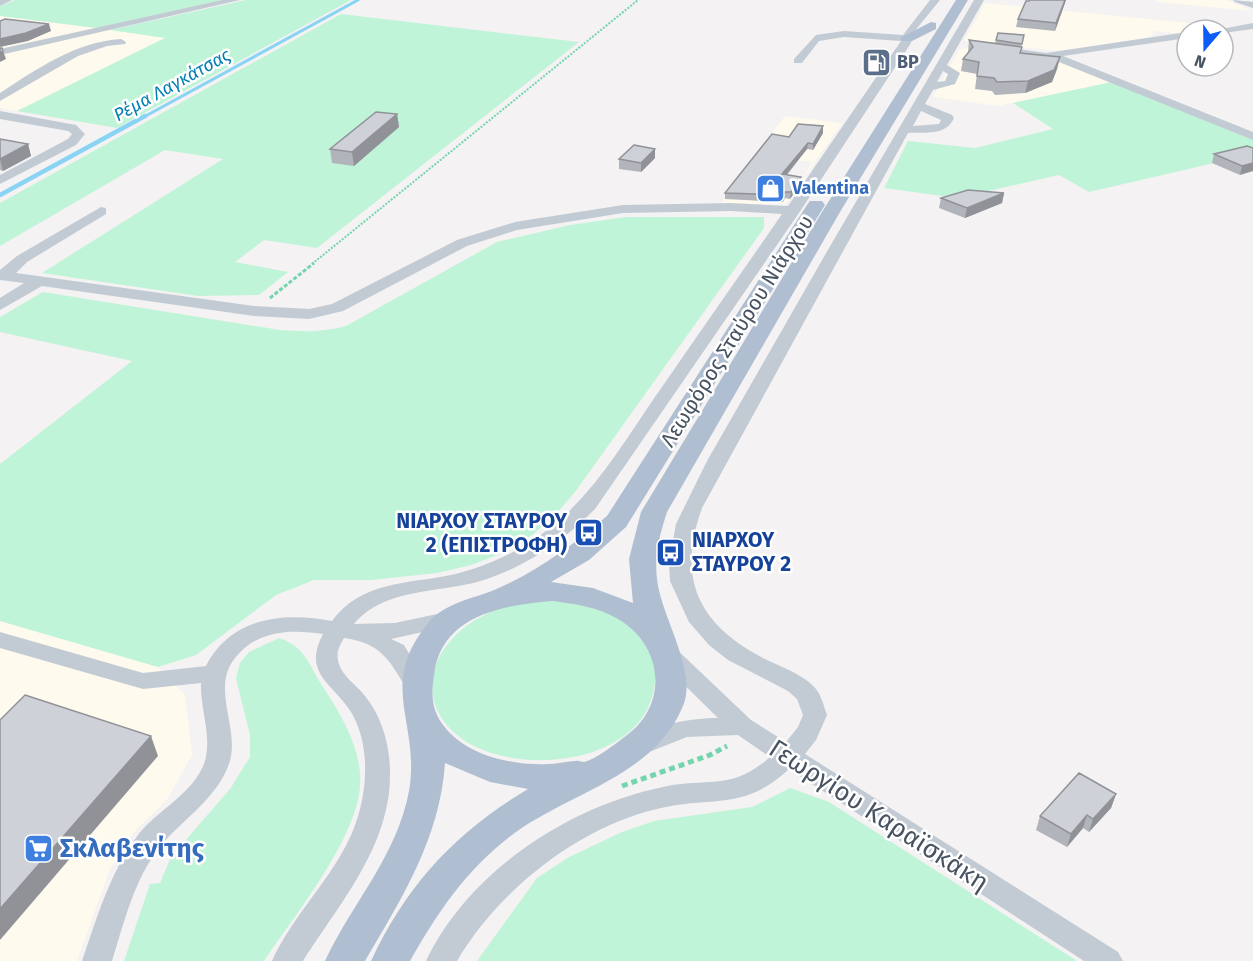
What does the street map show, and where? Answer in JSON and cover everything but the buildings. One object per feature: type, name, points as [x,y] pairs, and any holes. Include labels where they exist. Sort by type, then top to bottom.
[{"type":"main road","name":"Λεωφόρος Σταύρου Νιάρχου","points":[[390,961],[436,885],[467,851],[537,801],[613,770],[658,724],[669,704],[672,681],[662,646],[648,613],[641,566],[645,538],[654,512],[856,171],[947,38],[948,0]]},
{"type":"main road","name":"Λεωφόρος Σταύρου Νιάρχου","points":[[344,961],[386,893],[417,824],[428,764],[423,722],[416,704],[414,682],[424,649],[451,619],[474,607],[507,595],[579,554],[617,521],[947,38],[962,0]]},
{"type":"main road","points":[[907,38],[947,38]]},
{"type":"main road","points":[[856,171],[874,161],[892,136],[905,130]]},
{"type":"main road","name":"Λεωφόρος Σταύρου Νιάρχου","points":[[507,595],[546,591],[569,592],[605,600],[634,614],[662,646]]},
{"type":"main road","name":"Λεωφόρος Σταύρου Νιάρχου","points":[[423,722],[454,753],[491,770],[531,777],[551,777],[613,770]]},
{"type":"street","points":[[0,3],[7,0]]},
{"type":"street","points":[[0,52],[235,0]]},
{"type":"street","points":[[287,961],[363,844],[371,824],[376,797],[378,771],[370,725],[352,697],[330,671],[326,662],[328,645],[349,630],[351,611],[368,597],[384,592],[462,580],[498,568],[542,545],[580,515],[605,483],[794,210],[907,38],[935,0]]},
{"type":"street","points":[[441,961],[478,905],[513,872],[557,841],[648,801],[673,796],[736,790],[765,776],[807,737],[815,715],[812,704],[796,685],[729,649],[697,616],[681,581],[680,562],[686,524],[717,461],[940,66],[947,38],[979,0]]},
{"type":"street","points":[[1238,0],[1253,5]]},
{"type":"street","points":[[1235,28],[1253,26]]},
{"type":"street","points":[[798,61],[816,38],[844,33],[907,38]]},
{"type":"street","points":[[1046,55],[1175,37]]},
{"type":"street","points":[[0,98],[74,55],[103,44],[121,42]]},
{"type":"street","points":[[986,48],[1046,55],[1253,136]]},
{"type":"street","points":[[905,130],[944,127],[948,118],[918,106]]},
{"type":"street","points":[[0,115],[72,128],[79,134],[72,142],[0,180]]},
{"type":"street","points":[[2,276],[254,312],[297,314],[333,310],[462,243],[526,224],[623,209],[722,207],[794,210]]},
{"type":"street","points":[[2,276],[22,259],[101,211]]},
{"type":"street","points":[[0,304],[38,280]]},
{"type":"street","points":[[97,961],[119,899],[139,856],[160,829],[202,786],[217,763],[221,739],[212,695],[212,674],[215,666],[233,646],[271,626],[305,624],[349,630],[409,629],[451,619]]},
{"type":"street","points":[[349,630],[396,651],[414,682]]},
{"type":"street","points":[[0,640],[143,681],[212,674]]},
{"type":"street","name":"Γεωργίου Καραϊσκάκη","points":[[662,646],[746,729],[1108,961]]},
{"type":"street","points":[[613,770],[661,736],[684,728],[746,729]]},
{"type":"path","points":[[254,312],[638,0]]},
{"type":"path","points":[[613,770],[710,755],[746,729]]},
{"type":"shaded area","points":[[1157,0],[1226,0],[1253,11],[1157,2]]},
{"type":"shaded area","points":[[985,3],[1175,22],[1175,33],[1153,31],[1152,37],[1059,51],[964,41]]},
{"type":"shaded area","points":[[0,16],[166,37],[17,111],[0,108]]},
{"type":"shaded area","points":[[966,48],[1048,58],[1112,82],[997,106],[933,97],[959,50]]},
{"type":"shaded area","points":[[785,116],[842,123],[786,204],[721,204],[743,172],[802,180],[812,162],[755,155]]},
{"type":"shaded area","points":[[0,621],[158,667],[185,695],[192,755],[168,798],[133,833],[110,869],[77,961],[0,961]]},
{"type":"green space","points":[[15,0],[223,0],[96,28],[0,16],[0,6]]},
{"type":"green space","points":[[246,0],[351,0],[117,128],[17,111],[165,38],[110,30]]},
{"type":"green space","points":[[341,14],[579,42],[317,248],[264,240],[235,262],[288,272],[259,295],[198,296],[42,273],[223,159],[165,150],[0,246],[0,203]]},
{"type":"green space","points":[[1112,82],[1253,140],[1253,154],[1089,192],[1059,175],[957,198],[884,188],[908,141],[975,148],[1053,129],[1013,103]]},
{"type":"green space","points":[[626,217],[764,217],[764,228],[575,492],[555,515],[532,535],[500,554],[471,565],[437,573],[371,580],[314,580],[276,595],[196,655],[158,667],[0,621],[0,464],[132,361],[0,332],[0,317],[43,292],[280,330],[329,329],[346,326],[497,242],[570,225]]},
{"type":"green space","points":[[556,601],[590,607],[614,615],[628,623],[645,641],[652,655],[655,670],[651,700],[637,724],[616,742],[589,753],[558,759],[527,760],[498,755],[472,745],[453,731],[440,715],[433,697],[433,679],[437,661],[447,644],[462,629],[481,617],[508,606]]},
{"type":"green space","points":[[279,638],[302,652],[338,712],[355,748],[360,787],[348,830],[322,877],[264,961],[124,961],[150,884],[160,883],[171,857],[230,789],[250,757],[250,735],[236,678],[240,663],[249,652]]},
{"type":"green space","points":[[790,788],[829,802],[1077,961],[477,961],[537,878],[569,857],[622,832],[654,821],[752,807]]},
{"type":"waterway","name":"Ρέμα Λαγκάτσας","points":[[142,118],[358,0]]},
{"type":"waterway","name":"Ρέμα Λαγκάτσας","points":[[0,195],[145,116]]},
{"type":"place","name":"BP","points":[[876,62]]},
{"type":"place","name":"Valentina","points":[[771,188]]},
{"type":"place","name":"ΝΙΑΡΧΟΥ ΣΤΑΥΡΟΥ 2 (ΕΠΙΣΤΡΟΦΗ)","points":[[588,533]]},
{"type":"place","name":"ΝΙΑΡΧΟΥ ΣΤΑΥΡΟΥ 2","points":[[671,552]]},
{"type":"place","name":"Σκλαβενίτης","points":[[39,848]]}]
